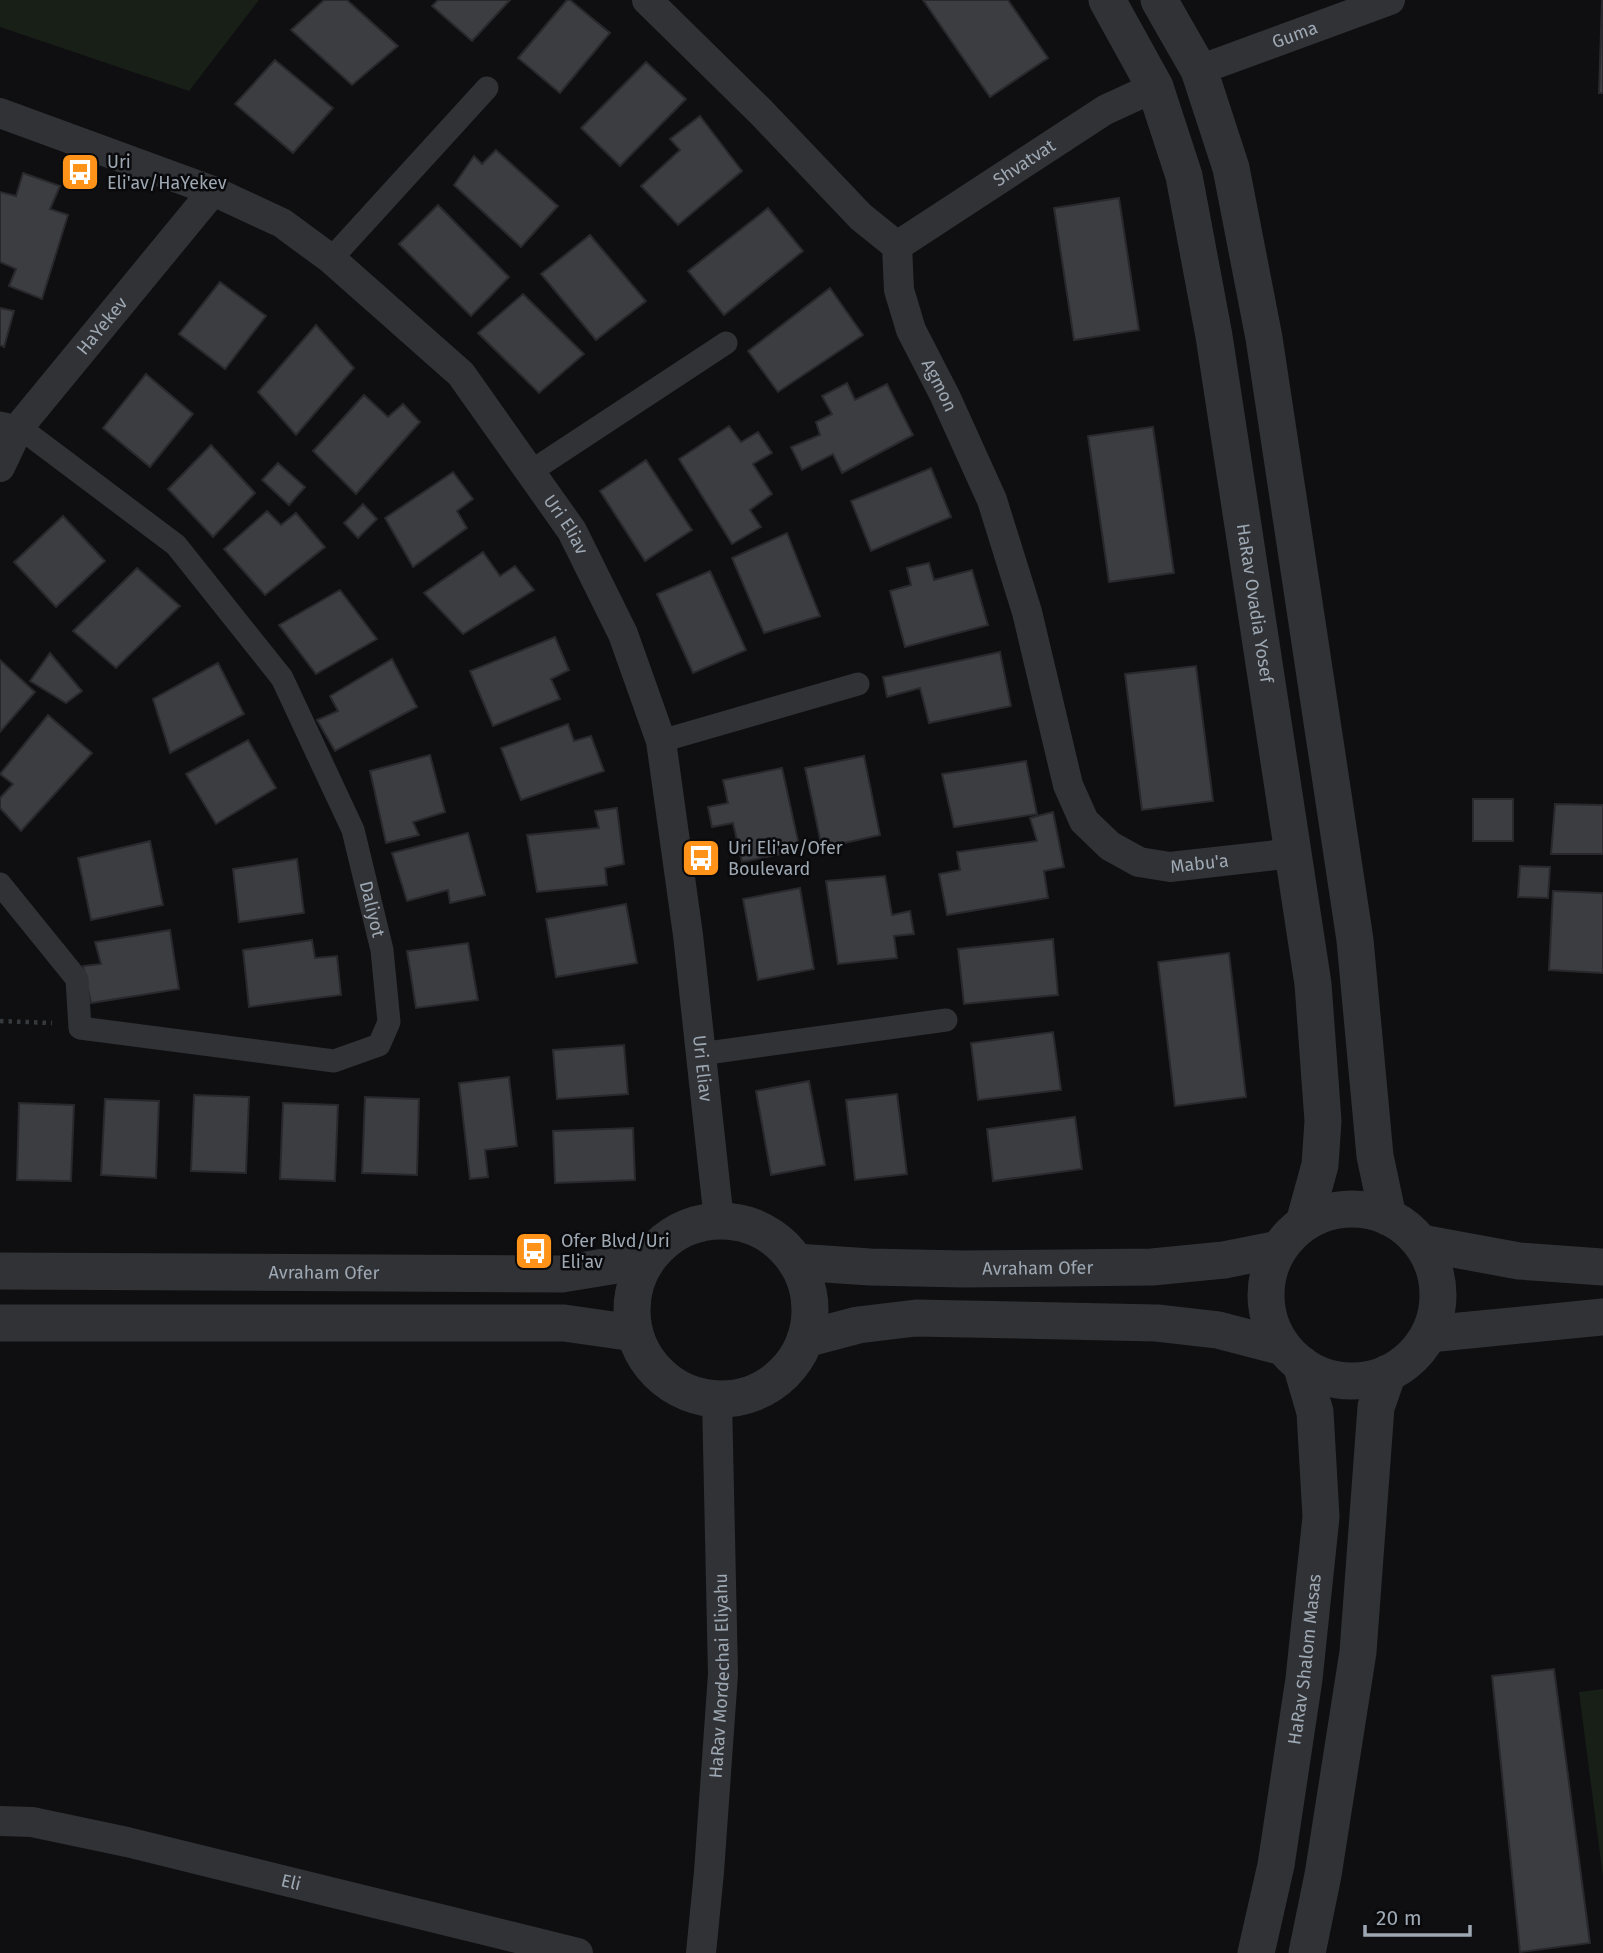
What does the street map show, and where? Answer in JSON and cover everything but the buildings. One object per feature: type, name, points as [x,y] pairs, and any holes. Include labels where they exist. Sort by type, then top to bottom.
[{"type":"street","points":[[647,0],[761,112],[861,217],[897,246]]},
{"type":"street","name":"HaRav Ovadia Yosef","points":[[1107,0],[1155,87],[1184,176],[1214,336],[1313,984],[1323,1121],[1320,1165],[1304,1223]]},
{"type":"street","points":[[1159,0],[1199,70],[1231,168],[1265,338],[1353,926],[1375,1156],[1388,1217]]},
{"type":"street","name":"Guma","points":[[1199,70],[1390,0]]},
{"type":"street","name":"Shvatvat","points":[[897,246],[1105,110],[1155,87]]},
{"type":"street","points":[[331,259],[487,88]]},
{"type":"street","name":"Uri Eliav","points":[[0,113],[213,191],[282,223],[331,259],[461,374],[572,531],[623,634],[661,741],[688,935],[719,1221]]},
{"type":"street","name":"HaYekev","points":[[0,467],[10,425],[213,191]]},
{"type":"street","name":"Agmon","points":[[897,246],[899,290],[911,330],[945,396],[992,500],[1027,611],[1068,785],[1084,821],[1110,846]]},
{"type":"street","points":[[530,472],[726,343]]},
{"type":"street","name":"Daliyot","points":[[10,425],[176,545],[282,678],[353,830],[382,950],[389,1022],[379,1045],[334,1061],[80,1028]]},
{"type":"street","points":[[661,741],[859,684]]},
{"type":"street","name":"Mabu'a","points":[[1110,846],[1139,862],[1170,867],[1294,853]]},
{"type":"street","points":[[0,884],[77,979],[80,1028]]},
{"type":"street","points":[[700,1054],[946,1020]]},
{"type":"street","points":[[805,1339],[858,1325],[929,1318],[1157,1323],[1218,1330],[1292,1356],[1324,1376],[1345,1381],[1367,1379],[1388,1373],[1405,1363],[1429,1334],[1439,1299],[1432,1261],[1421,1243],[1406,1227],[1388,1217],[1360,1209],[1331,1211],[1304,1223],[1290,1234],[1271,1265],[1266,1285],[1266,1306],[1271,1325],[1292,1356]]},
{"type":"street","points":[[719,1221],[742,1223],[763,1231],[782,1245],[796,1262],[805,1280],[810,1300],[810,1320],[805,1339],[794,1360],[780,1377],[761,1389],[740,1396],[717,1399],[695,1395],[674,1386],[657,1372],[643,1354],[634,1334],[631,1314],[632,1295],[638,1277],[647,1260],[662,1243],[679,1231],[698,1224],[719,1221]]},
{"type":"street","points":[[1421,1243],[1519,1261],[1603,1267]]},
{"type":"street","name":"Avraham Ofer","points":[[796,1262],[962,1269],[1152,1267],[1224,1260],[1279,1249]]},
{"type":"street","name":"Avraham Ofer","points":[[0,1271],[562,1274],[647,1260]]},
{"type":"street","points":[[1429,1334],[1603,1317]]},
{"type":"street","points":[[0,1323],[564,1323],[634,1334]]},
{"type":"street","name":"HaRav Shalom Masas","points":[[1256,1953],[1276,1865],[1304,1679],[1321,1517],[1315,1412],[1292,1356]]},
{"type":"street","points":[[1307,1953],[1323,1875],[1358,1652],[1376,1407],[1388,1373]]},
{"type":"street","name":"HaRav Mordechai Eliyahu","points":[[701,1953],[723,1674],[717,1399]]},
{"type":"street","name":"Eli","points":[[0,1821],[32,1822],[127,1842],[578,1953]]},
{"type":"path","points":[[0,1021],[64,1023],[80,1028]]},
{"type":"shaded area","points":[[0,0],[259,0],[189,91],[0,27]]},
{"type":"shaded area","points":[[1603,1689],[1603,1877],[1579,1692]]},
{"type":"place","name":"Uri Eli'av/HaYekev","points":[[80,172]]},
{"type":"place","name":"Uri Eli'av/Ofer Boulevard","points":[[701,858]]},
{"type":"place","name":"Ofer Blvd/Uri Eli'av","points":[[534,1251]]}]
